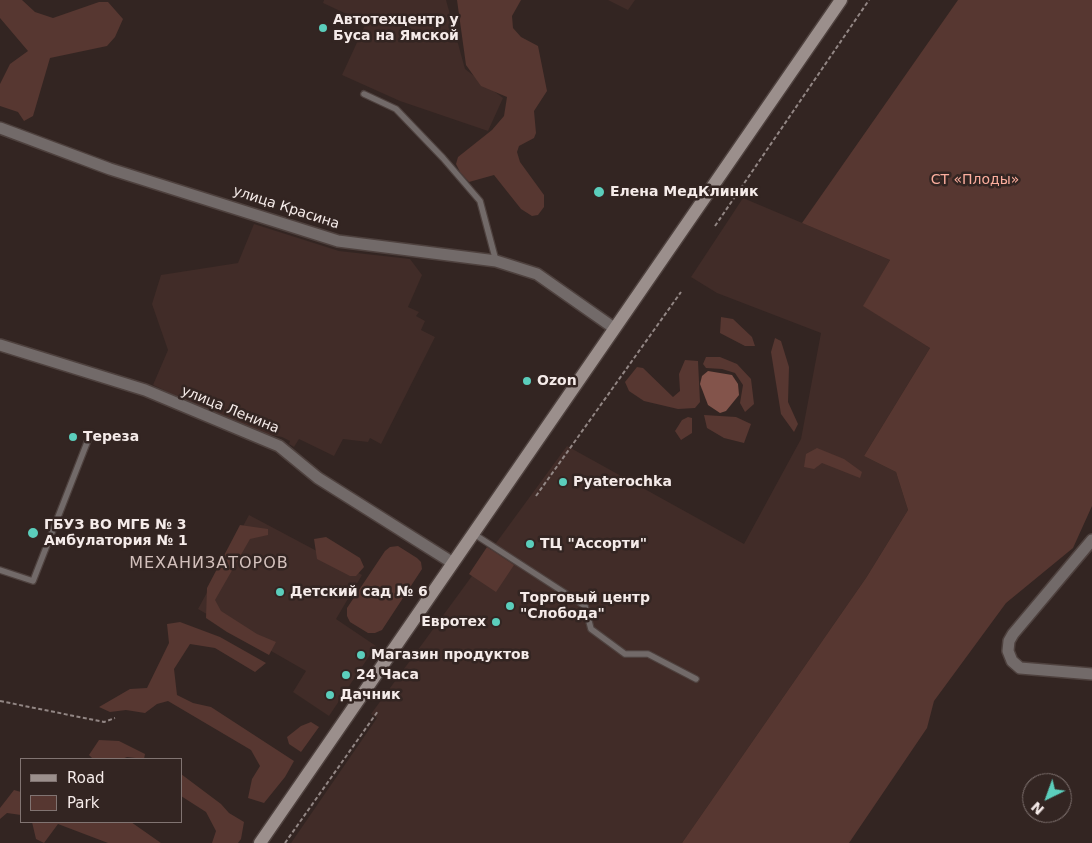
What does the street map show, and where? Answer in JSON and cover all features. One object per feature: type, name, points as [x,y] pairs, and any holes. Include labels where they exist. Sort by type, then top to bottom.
[{"type":"main road","points":[[260,843],[838,1]]},
{"type":"street","name":"улица Красина","points":[[0,128],[110,169],[338,241],[496,262],[537,274],[614,328]]},
{"type":"street","name":"улица Ленина","points":[[0,345],[145,390],[279,446],[318,478],[453,563]]},
{"type":"street","points":[[1092,540],[1013,634],[1009,641],[1008,650],[1012,661],[1020,668],[1092,674]]},
{"type":"lane","points":[[364,94],[396,109],[444,158],[480,201],[496,262]]},
{"type":"lane","points":[[0,570],[34,581],[90,435]]},
{"type":"lane","points":[[473,533],[585,606],[591,629],[625,654],[648,654],[696,679]]},
{"type":"path","points":[[715,226],[869,0]]},
{"type":"path","points":[[536,496],[681,292]]},
{"type":"path","points":[[0,702],[104,722],[115,718]]},
{"type":"path","points":[[286,843],[378,711]]},
{"type":"shaded area","points":[[324,0],[446,0],[465,69],[503,98],[488,131],[400,101],[342,75],[366,23],[323,3]]},
{"type":"shaded area","points":[[608,0],[635,0],[628,10]]},
{"type":"shaded area","points":[[743,198],[890,260],[864,306],[930,348],[864,456],[896,472],[908,510],[866,578],[682,843],[291,843],[377,718],[371,714],[567,446],[744,544],[801,439],[821,333],[717,293],[691,277]]},
{"type":"shaded area","points":[[254,224],[339,251],[410,259],[422,275],[408,307],[419,312],[416,316],[425,321],[421,330],[435,337],[381,444],[370,438],[368,442],[343,439],[334,456],[299,439],[294,447],[289,444],[290,441],[282,437],[266,434],[196,406],[153,385],[168,350],[152,304],[161,275],[238,263]]},
{"type":"shaded area","points":[[708,371],[732,375],[738,384],[739,395],[726,411],[720,413],[708,405],[700,384],[702,376]]},
{"type":"shaded area","name":"Детский сад № 6","points":[[249,515],[362,575],[336,619],[376,646],[329,716],[293,692],[306,671],[198,609]]},
{"type":"green space","points":[[0,0],[22,0],[35,12],[53,18],[99,2],[108,2],[123,19],[115,37],[107,46],[50,58],[33,116],[24,121],[18,112],[0,106],[0,84],[10,64],[28,51],[0,18]]},
{"type":"green space","points":[[457,0],[521,0],[512,16],[513,28],[521,37],[538,46],[547,91],[534,111],[536,133],[534,138],[519,146],[517,152],[520,162],[544,195],[544,207],[538,215],[532,216],[521,209],[494,175],[469,182],[456,164],[458,157],[492,130],[504,116],[507,97],[481,86],[466,65]]},
{"type":"green space","name":"СТ «Плоды»","points":[[958,0],[1092,0],[1092,506],[1073,548],[1006,603],[934,701],[927,728],[849,843],[682,843],[866,578],[908,510],[896,472],[864,456],[930,348],[863,306],[890,260],[802,223]]},
{"type":"green space","points":[[721,317],[733,319],[752,337],[755,346],[745,346],[720,333]]},
{"type":"green space","points":[[775,338],[781,341],[789,367],[788,402],[798,424],[794,432],[781,414],[771,352]]},
{"type":"green space","points":[[706,357],[720,357],[737,364],[751,379],[754,404],[745,412],[740,403],[743,385],[735,373],[722,369],[706,368],[703,364]]},
{"type":"green space","points":[[685,360],[698,361],[700,402],[695,408],[678,409],[644,401],[629,391],[625,382],[637,367],[643,368],[673,397],[680,391],[679,374]]},
{"type":"green space","points":[[704,415],[736,417],[751,424],[744,443],[724,438],[707,428]]},
{"type":"green space","points":[[688,417],[692,418],[692,433],[681,440],[675,431],[682,420]]},
{"type":"green space","points":[[817,448],[844,459],[862,472],[860,478],[822,463],[814,469],[804,467],[806,454]]},
{"type":"green space","points":[[240,525],[268,529],[268,535],[250,539],[215,600],[221,611],[257,634],[276,642],[269,655],[206,618],[207,588]]},
{"type":"green space","points":[[326,537],[360,558],[364,567],[356,576],[350,576],[317,559],[314,539]]},
{"type":"green space","points":[[398,546],[417,558],[421,562],[422,569],[382,630],[368,633],[350,622],[347,616],[347,608],[385,551],[390,547]]},
{"type":"green space","points":[[487,547],[514,565],[496,592],[469,574]]},
{"type":"green space","points":[[180,622],[220,637],[266,663],[255,672],[215,648],[190,644],[174,669],[177,695],[193,703],[211,707],[294,761],[285,777],[264,803],[248,798],[252,779],[260,766],[251,750],[168,701],[157,704],[145,713],[126,710],[110,712],[99,707],[130,689],[147,688],[169,643],[167,624]]},
{"type":"green space","points":[[311,722],[319,727],[301,752],[289,744],[287,737],[301,726]]},
{"type":"green space","points":[[99,740],[119,741],[145,754],[144,758],[92,758],[89,755]]},
{"type":"green space","points":[[182,775],[221,804],[229,813],[244,822],[241,839],[238,843],[212,843],[216,831],[206,812],[182,797]]},
{"type":"green space","points":[[14,790],[20,792],[20,815],[7,813],[0,819],[0,808]]},
{"type":"green space","points":[[32,823],[132,823],[161,843],[108,843],[58,824],[44,843],[36,839]]},
{"type":"place","name":"Автотехцентр у Буса на Ямской","points":[[323,28]]},
{"type":"place","name":"Елена МедКлиник","points":[[599,192]]},
{"type":"place","name":"Ozon","points":[[527,381]]},
{"type":"place","name":"Тереза","points":[[73,437]]},
{"type":"place","name":"Pyaterochka","points":[[563,482]]},
{"type":"place","name":"ГБУЗ ВО МГБ № 3 Амбулатория № 1","points":[[33,533]]},
{"type":"place","name":"ТЦ \"Ассорти\"","points":[[530,544]]},
{"type":"place","name":"Детский сад № 6","points":[[280,592]]},
{"type":"place","name":"Торговый центр \"Слобода\"","points":[[510,606]]},
{"type":"place","name":"Евротех","points":[[496,622]]},
{"type":"place","name":"Магазин продуктов","points":[[361,655]]},
{"type":"place","name":"24 Часа","points":[[346,675]]},
{"type":"place","name":"Дачник","points":[[330,695]]},
{"type":"district","name":"МЕХАНИЗАТОРОВ","points":[[209,564]]}]
